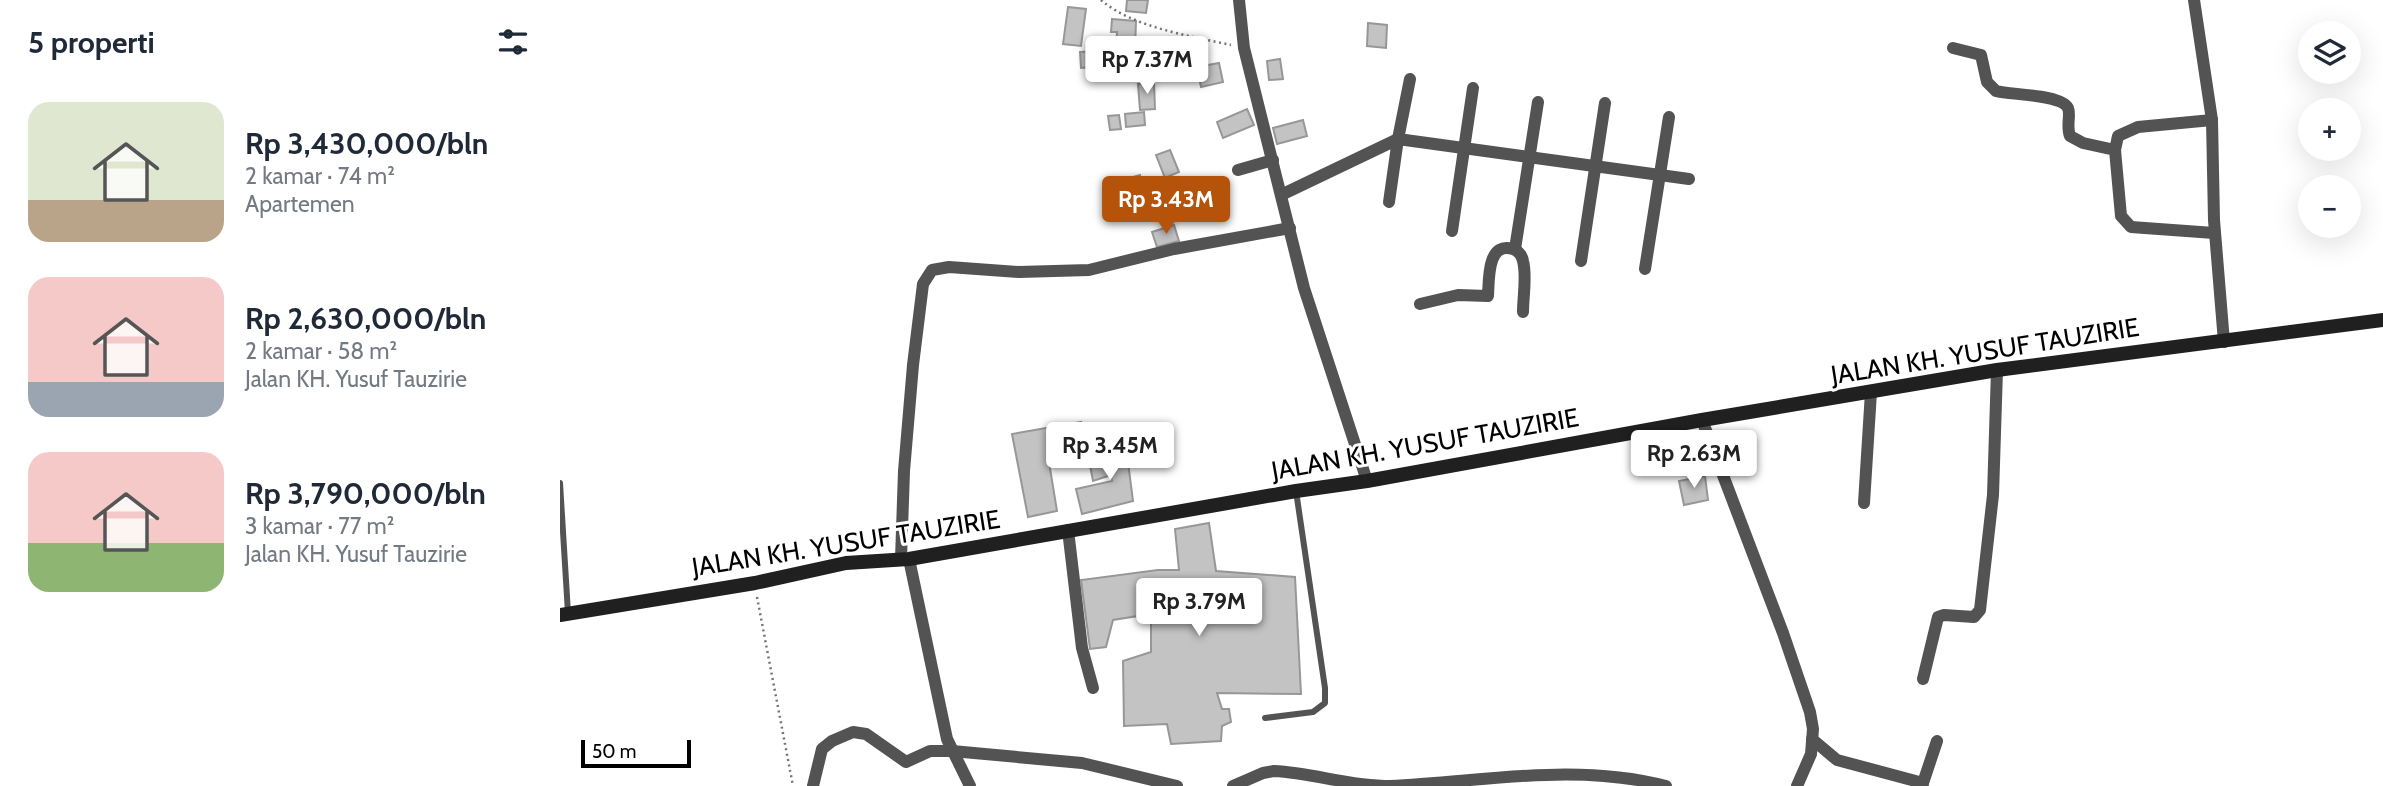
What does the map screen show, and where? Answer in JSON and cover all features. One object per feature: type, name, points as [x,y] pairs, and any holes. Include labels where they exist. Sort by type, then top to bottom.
[{"type":"main road","name":"JALAN KH. YUSUF TAUZIRIE","points":[[564,614],[755,583],[846,563],[905,559],[1367,481],[1997,370],[2383,320]]},
{"type":"street","points":[[1239,0],[1244,48],[1308,302],[1367,481]]},
{"type":"street","points":[[2194,0],[2212,120],[2214,233],[2224,342]]},
{"type":"street","points":[[1953,48],[1981,55],[1987,82],[1996,91],[2063,103],[2067,106],[2067,130],[2070,136],[2083,143],[2115,150]]},
{"type":"street","points":[[1388,202],[1409,79]]},
{"type":"street","points":[[1452,231],[1473,88]]},
{"type":"street","points":[[1523,312],[1523,260],[1515,249],[1538,102]]},
{"type":"street","points":[[1581,261],[1605,103]]},
{"type":"street","points":[[1645,269],[1669,117]]},
{"type":"street","points":[[2212,120],[2132,128],[2118,136],[2115,150],[2121,216],[2126,223],[2137,229],[2214,233]]},
{"type":"street","points":[[1281,195],[1398,139],[1689,179]]},
{"type":"street","points":[[1238,170],[1273,160]]},
{"type":"street","points":[[970,786],[952,751],[943,724],[905,559],[904,471],[923,284],[932,270],[949,267],[1019,272],[1088,270],[1187,246],[1290,228]]},
{"type":"street","points":[[1420,304],[1458,295],[1488,296],[1493,257],[1501,249],[1515,249]]},
{"type":"street","points":[[1923,679],[1938,617],[1974,617],[1980,610],[1993,495],[1997,370]]},
{"type":"street","points":[[1864,503],[1871,392]]},
{"type":"street","points":[[1702,420],[1810,712],[1812,738],[1805,772],[1797,786]]},
{"type":"street","points":[[1068,530],[1082,648],[1093,688]]},
{"type":"street","points":[[813,786],[822,749],[832,741],[853,732],[866,734],[906,762],[930,751],[952,751],[1082,763],[1177,786]]},
{"type":"street","points":[[1812,738],[1837,760],[1923,784],[1937,741]]},
{"type":"street","points":[[1233,786],[1267,771],[1356,786],[1391,786],[1552,773],[1610,776],[1666,786]]},
{"type":"lane","points":[[560,483],[564,614]]},
{"type":"lane","points":[[1265,718],[1312,712],[1325,703],[1296,491]]},
{"type":"path","points":[[1101,0],[1114,11],[1145,22],[1244,48]]},
{"type":"path","points":[[755,583],[793,786]]},
{"type":"building","points":[[1127,0],[1148,0],[1146,13],[1126,11]]},
{"type":"building","points":[[1068,7],[1086,9],[1081,46],[1063,44]]},
{"type":"building","points":[[1112,19],[1136,21],[1135,50],[1116,49],[1117,32],[1111,32]]},
{"type":"building","points":[[1368,23],[1387,25],[1386,48],[1367,46]]},
{"type":"building","points":[[1103,51],[1104,66],[1081,68],[1080,52]]},
{"type":"building","points":[[1280,59],[1283,79],[1269,80],[1267,61]]},
{"type":"building","points":[[1219,63],[1223,82],[1201,87],[1197,67]]},
{"type":"building","points":[[1154,83],[1155,109],[1140,110],[1138,84]]},
{"type":"building","points":[[1247,109],[1254,125],[1223,138],[1217,122]]},
{"type":"building","points":[[1144,112],[1145,125],[1126,127],[1125,114]]},
{"type":"building","points":[[1119,115],[1121,129],[1110,130],[1108,116]]},
{"type":"building","points":[[1303,120],[1307,136],[1277,144],[1273,128]]},
{"type":"building","points":[[1170,150],[1179,172],[1165,178],[1156,155]]},
{"type":"building","points":[[1140,175],[1143,187],[1122,193],[1119,181]]},
{"type":"building","points":[[1171,196],[1174,211],[1150,216],[1147,201]]},
{"type":"building","points":[[1141,203],[1144,214],[1127,218],[1125,207]]},
{"type":"building","points":[[1174,225],[1179,241],[1157,247],[1152,232]]},
{"type":"building","points":[[1081,422],[1084,448],[1048,456],[1057,511],[1028,517],[1012,434]]},
{"type":"building","points":[[1125,439],[1133,501],[1082,514],[1076,489],[1112,481],[1105,442]]},
{"type":"building","points":[[1102,442],[1108,476],[1093,481],[1086,444]]},
{"type":"building","points":[[1705,476],[1708,500],[1684,505],[1679,481]]},
{"type":"building","points":[[1209,523],[1216,571],[1295,577],[1301,694],[1217,693],[1222,709],[1229,709],[1231,722],[1222,726],[1221,741],[1171,744],[1167,724],[1124,726],[1123,661],[1151,652],[1151,614],[1113,620],[1106,647],[1090,649],[1081,580],[1158,570],[1179,570],[1175,529]]}]
